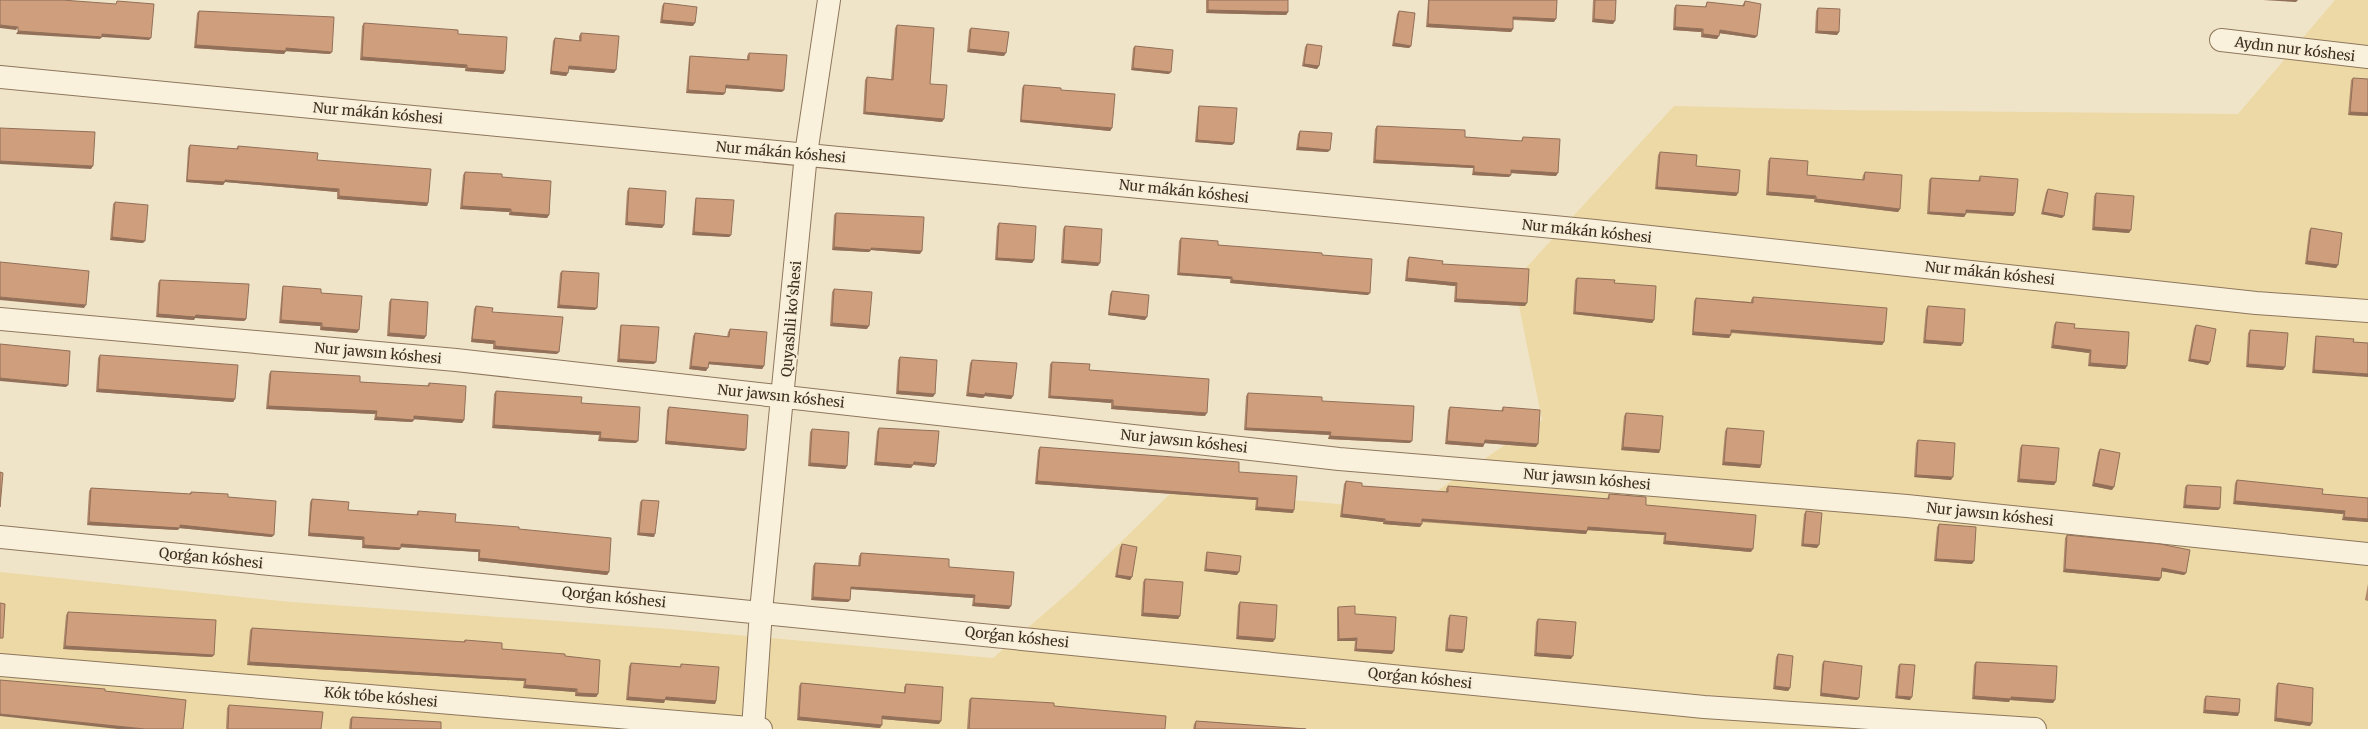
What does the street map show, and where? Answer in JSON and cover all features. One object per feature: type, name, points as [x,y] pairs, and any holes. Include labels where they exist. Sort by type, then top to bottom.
[{"type":"street","name":"Quyashli ko'shesi","points":[[756,729],[761,611],[784,396],[806,154],[829,0]]},
{"type":"street","name":"Aydın nur kóshesi","points":[[2221,40],[2368,57]]},
{"type":"street","name":"Nur mákán kóshesi","points":[[0,77],[1595,231],[2256,302],[2368,311]]},
{"type":"street","name":"Nur jawsın kóshesi","points":[[0,319],[456,360],[1339,459],[1907,506],[2368,554]]},
{"type":"street","name":"Qorǵan kóshesi","points":[[0,537],[1704,706],[2035,729]]},
{"type":"street","name":"Kók tóbe kóshesi","points":[[0,665],[756,729]]},
{"type":"sand","points":[[2335,0],[2368,0],[2368,729],[0,729],[0,572],[291,602],[669,629],[993,658],[1075,587],[1174,490],[1409,510],[1542,420],[1514,281],[1674,106],[1837,110],[2238,114]]},
{"type":"building","points":[[0,0],[62,0],[116,4],[117,1],[154,4],[151,38],[102,34],[102,37],[18,31],[18,27],[0,25]]},
{"type":"building","points":[[1208,0],[1288,0],[1288,12],[1208,10]]},
{"type":"building","points":[[1429,0],[1557,0],[1556,19],[1513,17],[1513,29],[1428,24]]},
{"type":"building","points":[[1595,0],[1616,0],[1615,21],[1594,19]]},
{"type":"building","points":[[1745,1],[1761,4],[1757,36],[1720,30],[1719,36],[1703,34],[1703,29],[1675,27],[1676,5],[1706,7],[1707,2],[1744,6]]},
{"type":"building","points":[[664,3],[697,7],[695,23],[662,20]]},
{"type":"building","points":[[1818,8],[1840,9],[1839,32],[1817,31]]},
{"type":"building","points":[[199,11],[334,17],[332,52],[286,48],[286,51],[196,45]]},
{"type":"building","points":[[1399,11],[1415,13],[1411,46],[1394,43]]},
{"type":"building","points":[[364,23],[458,30],[458,34],[507,37],[505,71],[467,68],[467,65],[362,57]]},
{"type":"building","points":[[897,25],[934,28],[930,84],[947,85],[944,119],[865,112],[867,77],[893,80]]},
{"type":"building","points":[[971,28],[1009,32],[1006,53],[969,49]]},
{"type":"building","points":[[581,33],[619,36],[616,70],[569,66],[568,73],[551,71],[555,38],[581,41]]},
{"type":"building","points":[[1307,44],[1322,46],[1319,66],[1304,64]]},
{"type":"building","points":[[1135,46],[1173,50],[1171,72],[1133,68]]},
{"type":"building","points":[[749,53],[787,55],[784,90],[726,85],[725,93],[688,90],[690,56],[749,60]]},
{"type":"building","points":[[2353,78],[2368,79],[2368,113],[2350,112]]},
{"type":"building","points":[[1024,85],[1115,94],[1112,128],[1021,120]]},
{"type":"building","points":[[1199,106],[1237,108],[1234,143],[1197,140]]},
{"type":"building","points":[[1377,126],[1465,130],[1465,137],[1522,141],[1523,137],[1560,139],[1558,173],[1511,170],[1511,175],[1474,172],[1474,166],[1375,160]]},
{"type":"building","points":[[0,128],[95,132],[93,166],[0,161]]},
{"type":"building","points":[[1300,131],[1332,133],[1330,150],[1298,147]]},
{"type":"building","points":[[190,145],[238,149],[238,146],[318,153],[317,160],[431,169],[428,203],[339,196],[339,189],[225,180],[225,182],[187,180]]},
{"type":"building","points":[[1660,152],[1697,155],[1696,166],[1740,170],[1738,193],[1657,187]]},
{"type":"building","points":[[1770,158],[1808,161],[1807,175],[1864,180],[1865,172],[1902,175],[1900,209],[1816,199],[1816,196],[1768,192]]},
{"type":"building","points":[[465,172],[502,174],[502,177],[551,181],[549,215],[511,212],[511,209],[462,206]]},
{"type":"building","points":[[1980,176],[2018,179],[2015,213],[1966,210],[1966,214],[1929,212],[1931,178],[1980,181]]},
{"type":"building","points":[[629,188],[666,191],[664,225],[627,222]]},
{"type":"building","points":[[2048,189],[2068,193],[2064,216],[2043,212]]},
{"type":"building","points":[[2096,193],[2134,196],[2131,230],[2094,227]]},
{"type":"building","points":[[696,198],[734,200],[731,235],[694,232]]},
{"type":"building","points":[[115,202],[148,205],[145,241],[112,237]]},
{"type":"building","points":[[836,213],[924,217],[922,251],[834,247]]},
{"type":"building","points":[[999,223],[1036,226],[1034,260],[997,258]]},
{"type":"building","points":[[1065,226],[1102,229],[1100,263],[1063,260]]},
{"type":"building","points":[[2311,228],[2342,233],[2338,265],[2307,261]]},
{"type":"building","points":[[1181,238],[1218,241],[1218,245],[1372,259],[1370,293],[1232,280],[1232,277],[1179,273]]},
{"type":"building","points":[[1409,257],[1443,261],[1442,264],[1529,269],[1527,303],[1456,299],[1457,283],[1407,278]]},
{"type":"building","points":[[0,262],[89,271],[86,305],[0,297]]},
{"type":"building","points":[[562,271],[599,273],[597,308],[559,305]]},
{"type":"building","points":[[1577,278],[1615,280],[1614,283],[1656,286],[1654,320],[1575,312]]},
{"type":"building","points":[[160,280],[249,284],[246,319],[158,314]]},
{"type":"building","points":[[283,286],[321,289],[321,293],[362,296],[359,330],[322,327],[322,323],[281,320]]},
{"type":"building","points":[[834,289],[872,292],[869,326],[832,323]]},
{"type":"building","points":[[1112,291],[1149,295],[1147,317],[1109,313]]},
{"type":"building","points":[[1753,297],[1887,308],[1884,342],[1731,330],[1731,335],[1693,332],[1696,298],[1753,303]]},
{"type":"building","points":[[391,299],[428,302],[426,336],[389,333]]},
{"type":"building","points":[[476,306],[493,308],[492,312],[563,317],[559,352],[495,346],[495,341],[472,339]]},
{"type":"building","points":[[1928,306],[1965,309],[1963,343],[1925,340]]},
{"type":"building","points":[[2056,322],[2075,324],[2074,328],[2129,332],[2127,366],[2090,363],[2091,350],[2053,345]]},
{"type":"building","points":[[621,325],[659,327],[656,362],[619,359]]},
{"type":"building","points":[[2196,325],[2216,329],[2210,362],[2190,359]]},
{"type":"building","points":[[730,329],[767,332],[764,366],[709,362],[708,368],[691,366],[695,333],[729,337]]},
{"type":"building","points":[[2250,330],[2288,333],[2285,367],[2248,364]]},
{"type":"building","points":[[2316,336],[2354,339],[2353,342],[2368,343],[2368,374],[2314,370]]},
{"type":"building","points":[[0,344],[70,351],[68,385],[0,378]]},
{"type":"building","points":[[100,355],[238,365],[235,399],[98,389]]},
{"type":"building","points":[[900,357],[937,360],[935,394],[898,391]]},
{"type":"building","points":[[972,360],[1017,363],[1013,396],[968,393]]},
{"type":"building","points":[[1052,362],[1090,364],[1089,370],[1209,379],[1207,413],[1113,406],[1113,400],[1050,396]]},
{"type":"building","points":[[271,371],[360,376],[360,382],[429,386],[429,383],[466,386],[464,420],[414,416],[414,420],[376,417],[377,411],[268,406]]},
{"type":"building","points":[[496,391],[582,397],[581,403],[640,407],[638,441],[600,438],[601,432],[494,425]]},
{"type":"building","points":[[1248,393],[1322,397],[1322,401],[1414,406],[1412,441],[1330,436],[1331,432],[1246,428]]},
{"type":"building","points":[[669,407],[748,415],[746,449],[666,441]]},
{"type":"building","points":[[1450,407],[1503,411],[1503,407],[1540,410],[1538,444],[1485,440],[1484,444],[1447,441]]},
{"type":"building","points":[[1626,413],[1663,416],[1660,450],[1623,447]]},
{"type":"building","points":[[879,428],[939,431],[936,464],[914,462],[913,465],[876,462]]},
{"type":"building","points":[[1727,428],[1764,431],[1761,465],[1724,462]]},
{"type":"building","points":[[812,429],[849,432],[847,466],[810,463]]},
{"type":"building","points":[[1918,440],[1955,443],[1953,477],[1916,475]]},
{"type":"building","points":[[2022,445],[2059,448],[2056,482],[2019,479]]},
{"type":"building","points":[[1040,447],[1239,462],[1239,472],[1297,476],[1294,510],[1257,507],[1258,498],[1037,481]]},
{"type":"building","points":[[2100,449],[2120,453],[2114,487],[2094,483]]},
{"type":"building","points":[[0,472],[3,473],[0,507]]},
{"type":"building","points":[[2237,480],[2323,489],[2322,494],[2368,498],[2368,519],[2344,517],[2345,511],[2235,501]]},
{"type":"building","points":[[1346,481],[1362,483],[1362,486],[1448,492],[1448,486],[1609,499],[1609,494],[1646,497],[1646,505],[1756,515],[1753,549],[1665,541],[1666,533],[1588,527],[1587,531],[1422,519],[1422,524],[1385,521],[1385,519],[1342,514]]},
{"type":"building","points":[[2187,485],[2221,487],[2220,508],[2185,505]]},
{"type":"building","points":[[91,488],[191,494],[191,492],[228,494],[228,497],[276,501],[274,535],[180,525],[180,528],[89,522]]},
{"type":"building","points":[[312,499],[349,502],[348,510],[418,515],[418,511],[456,514],[455,522],[519,527],[519,529],[611,538],[609,572],[479,558],[480,550],[401,544],[401,548],[364,545],[364,537],[309,533]]},
{"type":"building","points":[[642,500],[659,501],[655,534],[639,533]]},
{"type":"building","points":[[1806,511],[1822,513],[1819,545],[1803,544]]},
{"type":"building","points":[[1939,524],[1976,527],[1974,561],[1936,559]]},
{"type":"building","points":[[2067,535],[2160,544],[2190,550],[2186,573],[2162,568],[2161,578],[2065,569]]},
{"type":"building","points":[[1122,544],[1137,547],[1132,577],[1117,575]]},
{"type":"building","points":[[1207,552],[1241,556],[1239,572],[1206,569]]},
{"type":"building","points":[[861,553],[949,559],[949,567],[1014,572],[1011,606],[974,603],[975,595],[851,587],[850,600],[813,597],[815,563],[860,566]]},
{"type":"building","points":[[1145,579],[1183,582],[1180,616],[1143,613]]},
{"type":"building","points":[[1240,602],[1277,605],[1275,639],[1238,636]]},
{"type":"building","points":[[0,603],[5,604],[3,638],[0,638]]},
{"type":"building","points":[[1355,606],[1355,614],[1396,617],[1394,651],[1356,649],[1357,638],[1339,639],[1338,607]]},
{"type":"building","points":[[68,612],[216,620],[214,655],[65,646]]},
{"type":"building","points":[[1450,615],[1467,617],[1464,650],[1447,649]]},
{"type":"building","points":[[1538,619],[1576,622],[1573,656],[1536,653]]},
{"type":"building","points":[[252,628],[502,643],[502,649],[565,654],[565,656],[600,660],[598,694],[577,693],[577,689],[525,685],[526,679],[249,662]]},
{"type":"building","points":[[1778,654],[1793,656],[1790,688],[1775,686]]},
{"type":"building","points":[[1824,661],[1862,666],[1859,698],[1821,693]]},
{"type":"building","points":[[1976,662],[2057,666],[2055,700],[1974,696]]},
{"type":"building","points":[[631,663],[681,667],[681,664],[719,667],[716,701],[666,697],[665,700],[628,697]]},
{"type":"building","points":[[1900,664],[1915,665],[1912,697],[1897,696]]},
{"type":"building","points":[[0,680],[105,689],[105,691],[186,700],[183,729],[145,729],[0,714]]},
{"type":"building","points":[[801,683],[905,693],[906,684],[943,687],[941,721],[882,716],[882,725],[799,717]]},
{"type":"building","points":[[2278,683],[2313,688],[2312,723],[2276,718]]},
{"type":"building","points":[[2206,696],[2240,699],[2239,713],[2205,710]]},
{"type":"building","points":[[971,698],[1054,703],[1054,706],[1166,716],[1165,729],[969,729]]},
{"type":"building","points":[[229,705],[323,712],[321,729],[228,729]]},
{"type":"building","points":[[352,717],[441,722],[441,729],[351,729]]},
{"type":"building","points":[[1196,721],[1306,729],[1195,729]]}]
